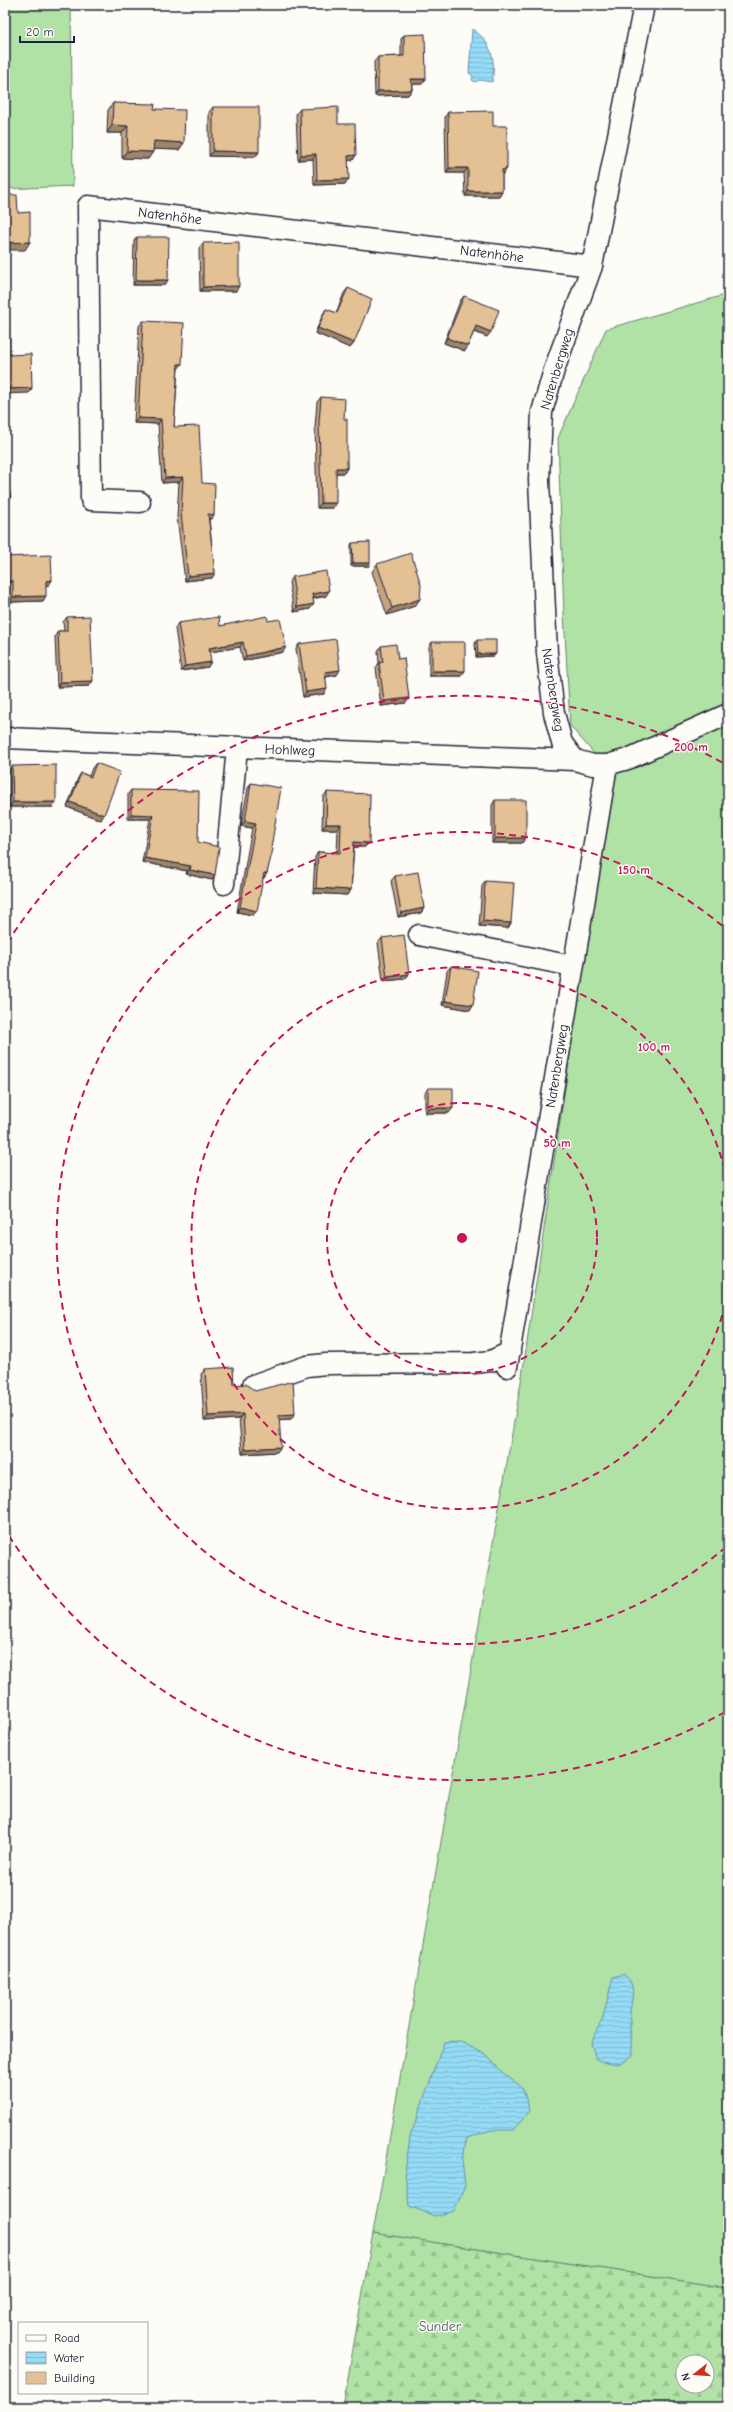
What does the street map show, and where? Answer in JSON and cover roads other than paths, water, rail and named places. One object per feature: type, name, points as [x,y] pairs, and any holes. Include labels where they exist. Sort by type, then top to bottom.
[{"type":"street","name":"Natenbergweg","points":[[575,760],[562,743],[554,713],[546,634],[539,480],[542,412],[548,390],[592,266],[644,5]]},
{"type":"street","name":"Natenhöhe","points":[[140,502],[91,500],[88,206],[592,266]]},
{"type":"street","name":"Hohlweg","points":[[5,738],[575,760],[593,765],[607,765],[628,760],[728,714]]},
{"type":"street","points":[[224,884],[237,748]]},
{"type":"street","name":"Natenbergweg","points":[[253,1385],[307,1366],[319,1364],[474,1363],[508,1360],[572,966],[607,765]]},
{"type":"street","points":[[419,935],[572,966]]},
{"type":"water","points":[[472,29],[484,39],[491,52],[493,59],[492,82],[479,80],[475,82],[472,80],[473,76],[469,73]]},
{"type":"water","points":[[624,1974],[631,1983],[633,1993],[630,2030],[633,2055],[624,2062],[611,2064],[596,2059],[591,2043],[603,2017],[613,1977]]},
{"type":"water","points":[[460,2041],[486,2055],[505,2075],[522,2087],[530,2111],[513,2130],[491,2130],[467,2138],[462,2161],[465,2185],[454,2211],[435,2216],[409,2206],[405,2172],[410,2137],[444,2042]]},
{"type":"park label","name":"Sunder","points":[[440,2326]]}]
